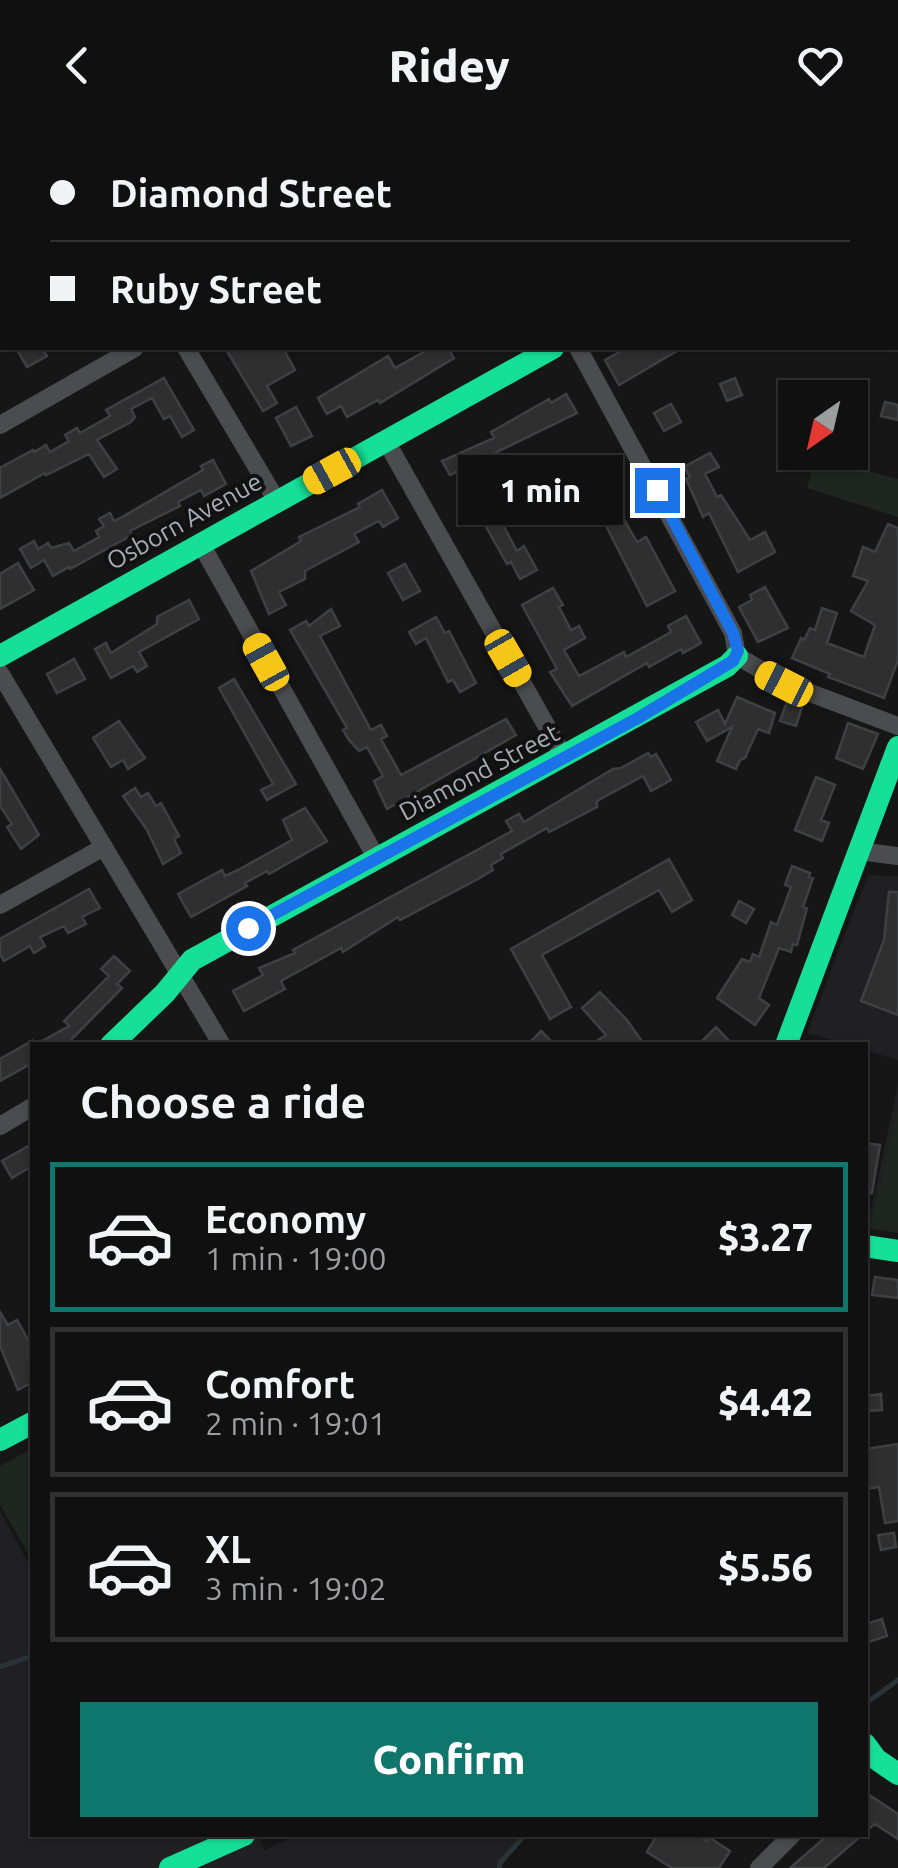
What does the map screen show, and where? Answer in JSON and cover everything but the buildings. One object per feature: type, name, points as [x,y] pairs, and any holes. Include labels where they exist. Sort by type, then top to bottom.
[{"type":"street","points":[[0,424],[132,350]]},
{"type":"street","points":[[187,350],[277,501]]},
{"type":"street","name":"Osborn Avenue","points":[[0,656],[549,350]]},
{"type":"street","points":[[579,350],[733,633],[737,656],[784,684],[898,726]]},
{"type":"street","points":[[386,440],[564,757]]},
{"type":"street","points":[[201,544],[377,859]]},
{"type":"street","name":"Diamond Street","points":[[114,1042],[192,960],[715,673],[737,656]]},
{"type":"street","points":[[0,674],[220,1042]]},
{"type":"street","points":[[787,1042],[898,748]]},
{"type":"street","points":[[0,905],[104,847]]},
{"type":"street","points":[[859,852],[898,856]]},
{"type":"street","points":[[0,1126],[30,1109]]},
{"type":"street","points":[[868,1246],[898,1251]]},
{"type":"street","points":[[0,1440],[30,1423]]},
{"type":"street","points":[[869,1758],[898,1774]]},
{"type":"street","points":[[170,1868],[240,1837]]},
{"type":"street","points":[[758,1868],[790,1837]]},
{"type":"shaded area","points":[[812,470],[864,470],[898,479],[898,517],[807,488]]},
{"type":"shaded area","points":[[868,875],[898,876],[898,1060],[868,1051],[868,1042],[838,1042],[807,1033]]},
{"type":"shaded area","points":[[898,1085],[898,1233],[868,1229]]},
{"type":"shaded area","points":[[898,1108],[898,1232],[870,1228]]},
{"type":"shaded area","points":[[30,1449],[30,1557],[0,1505],[0,1466]]},
{"type":"shaded area","points":[[0,1511],[30,1566],[30,1837],[258,1837],[265,1850],[294,1837],[525,1837],[502,1861],[502,1868],[0,1868]]},
{"type":"waterway","points":[[0,1667],[30,1657]]},
{"type":"waterway","points":[[868,1702],[898,1680]]},
{"type":"waterway","points":[[499,1868],[523,1837]]},
{"type":"traffic: fast","points":[[0,656],[549,350]]},
{"type":"traffic: fast","points":[[114,1042],[165,993],[192,960],[727,666],[737,656]]},
{"type":"traffic: fast","points":[[787,1042],[898,747]]},
{"type":"traffic: fast","points":[[868,1246],[898,1251]]},
{"type":"traffic: fast","points":[[0,1440],[30,1424]]},
{"type":"traffic: fast","points":[[868,1748],[876,1759],[898,1774]]},
{"type":"traffic: fast","points":[[170,1868],[240,1837]]},
{"type":"route","points":[[248,928],[638,718],[733,661],[738,644],[657,490]]}]
